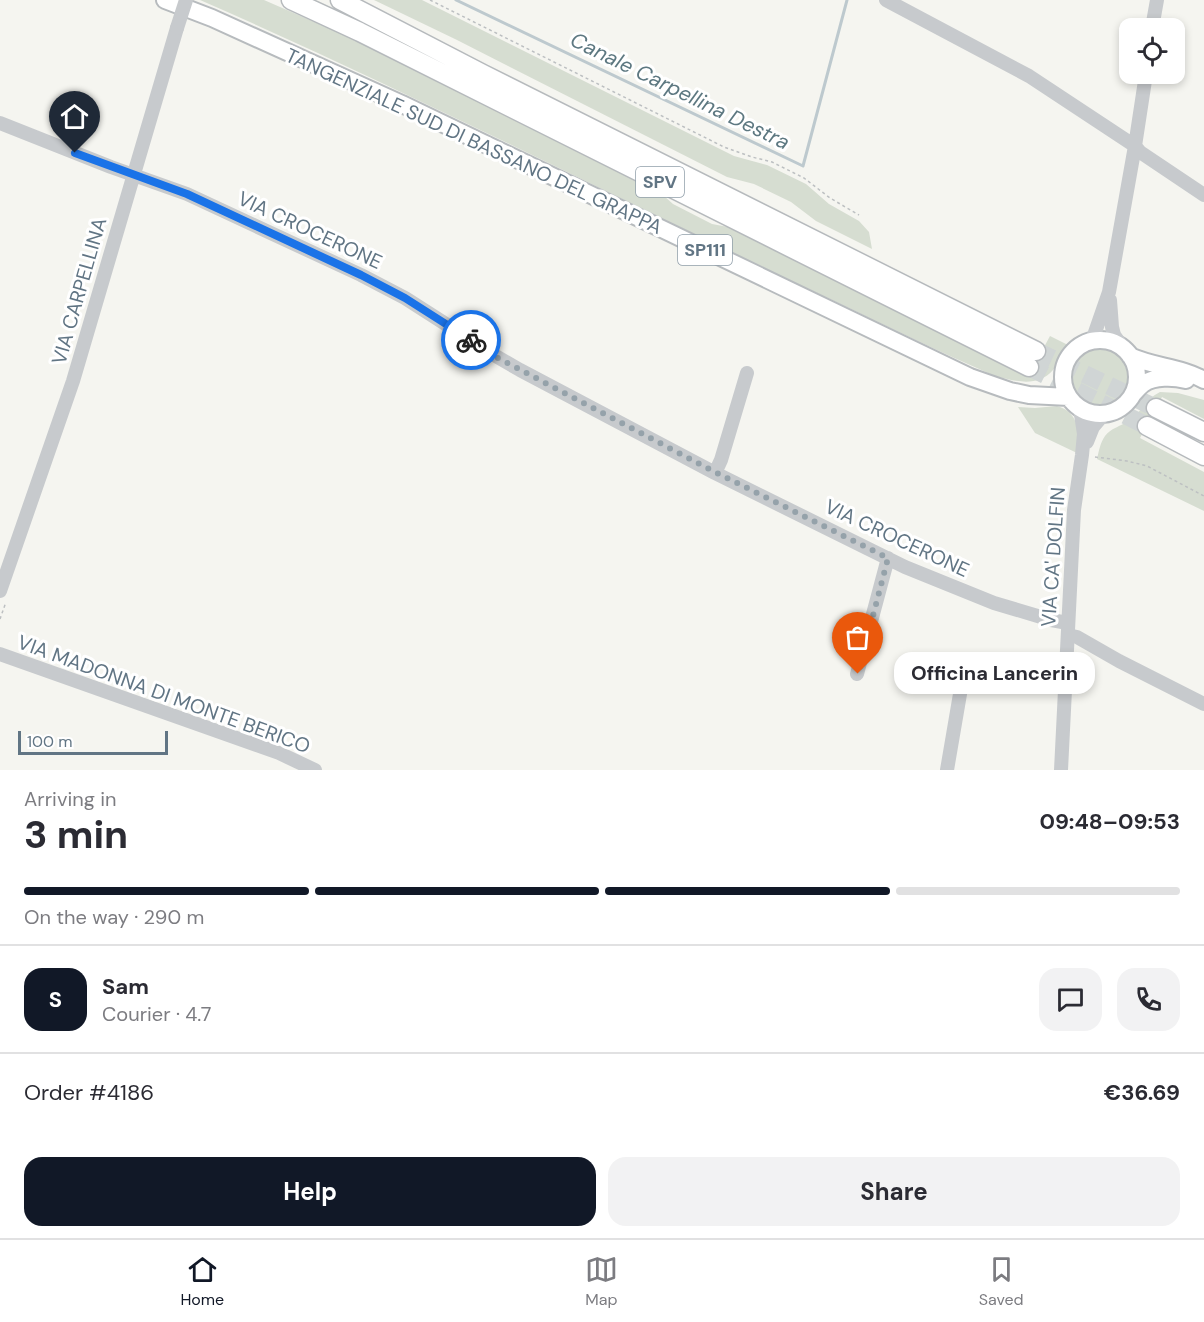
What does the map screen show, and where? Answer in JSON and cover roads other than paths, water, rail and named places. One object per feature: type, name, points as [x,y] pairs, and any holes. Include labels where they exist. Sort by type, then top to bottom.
[{"type":"highway","name":"SPV","points":[[291,0],[1033,359],[340,0]]},
{"type":"highway","points":[[1156,408],[1204,432]]},
{"type":"highway","points":[[1147,426],[1204,456]]},
{"type":"main road","name":"TANGENZIALE SUD DI BASSANO DEL GRAPPA","points":[[165,0],[212,18],[402,104],[970,377],[1010,391],[1074,403],[1107,418]]},
{"type":"main road","points":[[1092,341],[1103,340],[1113,343],[1143,362],[1193,374],[1204,382]]},
{"type":"main road","name":"TANGENZIALE SUD DI BASSANO DEL GRAPPA","points":[[1010,391],[1043,387],[1055,379],[1074,350],[1092,341]]},
{"type":"main road","points":[[1126,352],[1135,365],[1137,376],[1135,398]]},
{"type":"main road","points":[[1064,368],[1064,388],[1074,403]]},
{"type":"main road","points":[[1107,418],[1135,398],[1145,382],[1158,378],[1179,378],[1204,382]]},
{"type":"street","name":"VIA CARPELLINA","points":[[0,591],[73,381],[186,0]]},
{"type":"street","points":[[886,0],[1029,76],[1204,195]]},
{"type":"street","points":[[1154,18],[1157,0]]},
{"type":"street","points":[[1092,341],[1109,292],[1144,84]]},
{"type":"street","name":"VIA CROCERONE","points":[[0,123],[187,194],[361,275],[405,298],[494,356],[715,472],[905,567],[994,603],[1051,620],[1119,661],[1204,704]]},
{"type":"street","points":[[1109,292],[1114,335],[1126,352]]},
{"type":"street","points":[[715,472],[721,460],[747,373]]},
{"type":"street","name":"VIA CA' DOLFIN","points":[[1061,770],[1074,510],[1084,434],[1074,403]]},
{"type":"street","name":"VIA CA' DOLFIN","points":[[1082,455],[1093,427],[1107,418]]},
{"type":"street","points":[[858,674],[888,558]]},
{"type":"street","name":"VIA MADONNA DI MONTE BERICO","points":[[0,654],[279,753],[315,770]]},
{"type":"street","points":[[947,770],[966,659]]},
{"type":"waterway","name":"Canale Carpellina Destra","points":[[456,0],[803,166],[847,0]]},
{"type":"tunnel","points":[[1036,351],[1156,408]]},
{"type":"tunnel","points":[[1029,367],[1147,426]]},
{"type":"place","name":"Officina Lancerin","points":[[858,674]]}]
